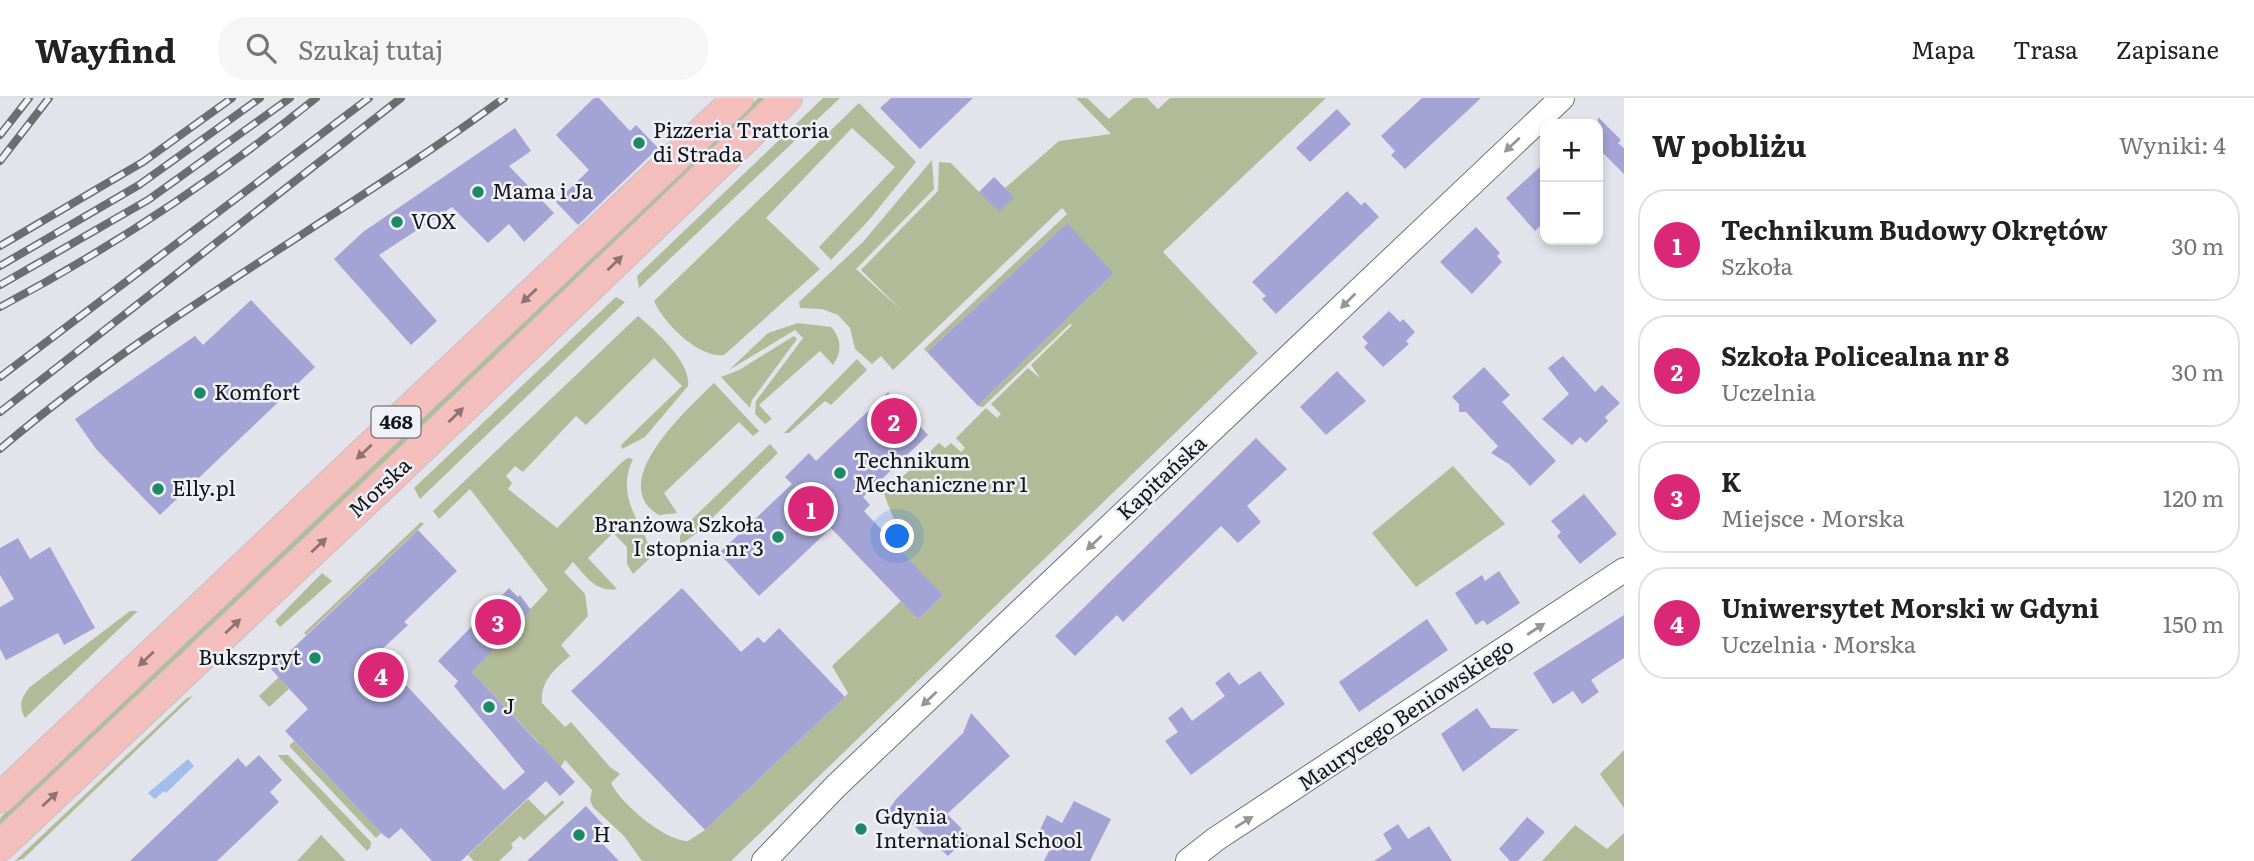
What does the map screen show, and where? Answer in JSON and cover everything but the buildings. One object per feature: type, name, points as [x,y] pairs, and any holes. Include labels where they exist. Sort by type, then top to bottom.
[{"type":"main road","name":"Morska","points":[[0,797],[738,98]]},
{"type":"main road","name":"Morska","points":[[0,846],[399,470],[787,98]]},
{"type":"street","name":"Kapitańska","points":[[764,861],[836,786],[1562,98]]},
{"type":"street","name":"Maurycego Beniowskiego","points":[[1188,861],[1216,839],[1624,570]]},
{"type":"green space","points":[[758,98],[769,98],[0,826],[0,818]]},
{"type":"green space","points":[[823,98],[840,98],[639,288],[637,276]]},
{"type":"green space","points":[[1076,98],[1087,98],[1109,119],[1133,98],[1147,98],[1158,109],[1170,98],[1326,98],[1163,252],[1258,353],[731,861],[642,861],[624,836],[593,807],[590,800],[592,790],[565,760],[559,770],[538,747],[540,744],[472,672],[548,590],[470,489],[439,519],[433,511],[638,316],[678,357],[684,367],[688,386],[645,437],[622,449],[621,445],[682,386],[654,358],[586,425],[576,416],[523,472],[515,466],[506,476],[512,483],[508,489],[557,528],[622,462],[628,458],[633,459],[627,491],[635,517],[646,539],[649,559],[633,574],[627,564],[627,547],[613,533],[588,558],[617,589],[597,586],[573,562],[564,572],[585,594],[588,616],[561,645],[570,656],[546,682],[542,703],[565,727],[571,722],[610,767],[620,774],[611,783],[624,801],[656,828],[679,840],[688,841],[705,830],[845,697],[848,693],[832,666],[901,601],[918,619],[943,595],[894,543],[904,532],[899,521],[894,520],[884,494],[939,443],[945,448],[951,443],[961,452],[965,448],[956,438],[986,408],[997,418],[1001,414],[991,404],[1028,368],[1040,378],[1031,365],[1072,325],[983,407],[978,406],[1114,273],[1066,224],[927,352],[924,349],[1067,214],[1062,208],[893,370],[881,356],[872,364],[855,349],[850,328],[838,315],[822,309],[800,308],[799,302],[863,242],[932,160],[934,189],[856,269],[902,311],[861,270],[938,191],[939,162],[951,163],[979,192],[1014,197],[1005,188],[1059,141],[1111,134]]},
{"type":"green space","points":[[859,103],[916,162],[869,220],[831,260],[819,247],[895,167],[852,128],[766,218],[820,269],[724,355],[704,351],[683,338],[665,319],[654,301]]},
{"type":"green space","points":[[616,297],[625,302],[420,499],[414,488]]},
{"type":"green space","points":[[798,323],[831,327],[839,341],[838,355],[833,365],[820,351],[759,405],[772,419],[765,424],[755,414],[756,401],[803,338],[795,330],[729,370],[768,333]]},
{"type":"green space","points":[[794,336],[797,339],[752,400],[750,408],[721,377],[739,370]]},
{"type":"green space","points":[[857,359],[867,370],[831,405],[825,401],[789,433],[784,433]]},
{"type":"green space","points":[[714,383],[759,431],[753,436],[739,422],[664,493],[677,513],[659,515],[645,501],[641,484],[646,466],[672,427]]},
{"type":"green space","points":[[770,444],[778,453],[697,533],[680,545],[680,536],[688,523]]},
{"type":"green space","points":[[1453,466],[1505,524],[1416,587],[1372,533]]},
{"type":"green space","points":[[421,522],[424,524],[306,635],[304,633]]},
{"type":"green space","points":[[322,573],[332,581],[280,627],[275,621]]},
{"type":"green space","points":[[130,611],[138,611],[25,718],[22,702],[30,687]]},
{"type":"green space","points":[[279,677],[289,689],[269,707],[259,696]]},
{"type":"green space","points":[[193,696],[23,859],[15,861],[187,698]]},
{"type":"green space","points":[[294,741],[381,833],[376,838],[289,746]]},
{"type":"green space","points":[[1624,750],[1624,808],[1600,774]]},
{"type":"green space","points":[[288,755],[371,842],[367,851],[278,756]]},
{"type":"green space","points":[[528,799],[545,816],[563,800],[564,803],[524,840],[520,836],[511,844],[513,848],[499,861],[474,861],[468,855]]},
{"type":"green space","points":[[1575,825],[1607,849],[1624,833],[1624,861],[1542,861]]},
{"type":"green space","points":[[321,835],[346,861],[297,861]]},
{"type":"water","points":[[188,759],[194,766],[166,793],[164,791],[155,799],[148,793]]},
{"type":"railway","points":[[0,135],[29,98]]},
{"type":"railway","points":[[0,161],[49,98]]},
{"type":"railway","points":[[0,246],[143,162],[232,98]]},
{"type":"railway","points":[[0,266],[139,185],[260,98]]},
{"type":"railway","points":[[0,285],[148,200],[290,98]]},
{"type":"railway","points":[[0,307],[124,236],[241,156],[316,98]]},
{"type":"railway","points":[[0,377],[369,98]]},
{"type":"railway","points":[[0,412],[401,98]]},
{"type":"railway","points":[[0,449],[121,355],[504,98]]},
{"type":"place","name":"Pizzeria Trattoria di Strada","points":[[639,143]]},
{"type":"place","name":"Mama i Ja","points":[[478,192]]},
{"type":"place","name":"VOX","points":[[397,222]]},
{"type":"place","name":"Komfort","points":[[200,393]]},
{"type":"place","name":"Szkoła Policealna nr 8","points":[[894,421]]},
{"type":"place","name":"Technikum Mechaniczne nr 1","points":[[840,473]]},
{"type":"place","name":"Elly.pl","points":[[158,489]]},
{"type":"place","name":"Technikum Budowy Okrętów","points":[[811,509]]},
{"type":"place","name":"Branżowa Szkoła I stopnia nr 3","points":[[778,537]]},
{"type":"place","name":"K","points":[[498,622]]},
{"type":"place","name":"Bukszpryt","points":[[315,658]]},
{"type":"place","name":"Uniwersytet Morski w Gdyni","points":[[381,675]]},
{"type":"place","name":"J","points":[[489,707]]},
{"type":"place","name":"Gdynia International School","points":[[861,829]]},
{"type":"place","name":"H","points":[[579,835]]}]
